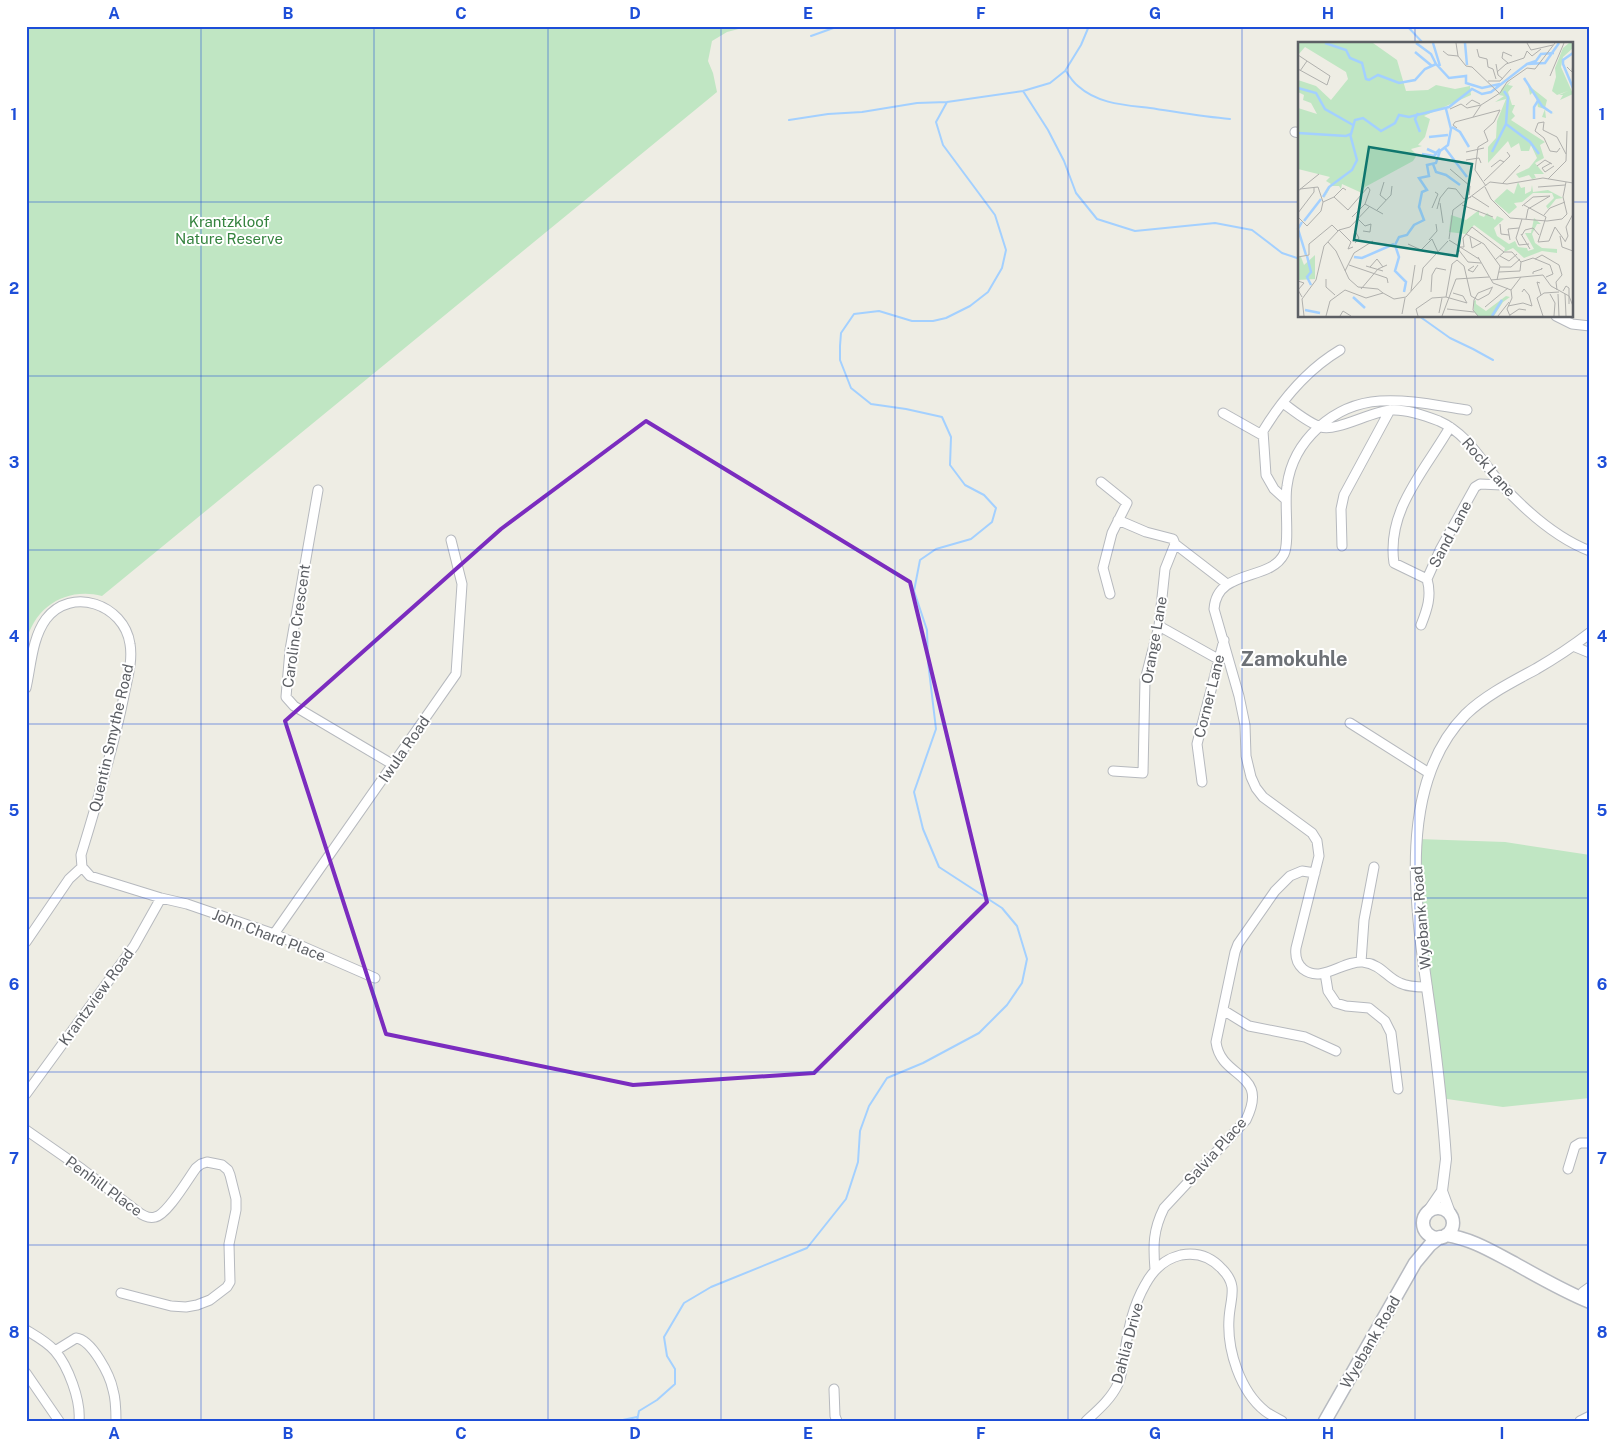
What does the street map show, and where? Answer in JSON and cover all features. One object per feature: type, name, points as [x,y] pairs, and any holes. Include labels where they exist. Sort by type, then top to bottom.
[{"type":"main road","points":[[1481,1245],[1440,1208],[1430,1210],[1423,1219],[1424,1230],[1431,1236],[1464,1238],[1481,1245],[1585,1300]]},
{"type":"main road","points":[[1443,1236],[1451,1229],[1451,1217]]},
{"type":"main road","name":"Wyebank Road","points":[[1415,1264],[1424,1238],[1424,1230]]},
{"type":"main road","name":"Wyebank Road","points":[[1325,1421],[1415,1264],[1430,1245],[1443,1236]]},
{"type":"street","points":[[1560,318],[1572,324],[1590,326]]},
{"type":"street","points":[[1285,499],[1269,483],[1266,475],[1262,435],[1266,425],[1282,403],[1320,364],[1340,350]]},
{"type":"street","points":[[1427,987],[1416,987],[1399,983],[1376,966],[1362,962],[1325,973],[1312,973],[1301,967],[1295,955],[1298,936],[1319,856],[1316,838],[1312,833],[1263,797],[1251,777],[1246,756],[1245,725],[1239,696],[1214,609],[1214,600],[1227,584],[1275,563],[1284,553],[1285,499],[1288,478],[1299,450],[1319,426],[1336,414],[1380,401],[1467,410]]},
{"type":"street","points":[[1282,403],[1319,426]]},
{"type":"street","points":[[1342,546],[1341,509],[1344,495],[1390,410]]},
{"type":"street","name":"Rock Lane","points":[[1319,426],[1330,428],[1390,410],[1406,411],[1450,426],[1469,442],[1502,485],[1548,528],[1566,540],[1590,551]]},
{"type":"street","points":[[1223,413],[1262,435]]},
{"type":"street","points":[[1421,625],[1429,598],[1427,579],[1394,563],[1394,543],[1398,515],[1402,505],[1450,426]]},
{"type":"street","points":[[1102,482],[1126,503],[1112,533],[1103,568],[1110,594]]},
{"type":"street","name":"Sand Lane","points":[[1427,579],[1440,550],[1475,487],[1480,484],[1502,485]]},
{"type":"street","name":"Caroline Crescent","points":[[318,490],[290,650],[286,698],[292,705],[392,764]]},
{"type":"street","points":[[1118,520],[1174,541],[1227,584]]},
{"type":"street","name":"Iwula Road","points":[[274,934],[457,672],[462,584],[451,540]]},
{"type":"street","name":"Orange Lane","points":[[1113,771],[1143,773],[1145,680],[1159,626],[1165,569],[1174,541]]},
{"type":"street","name":"Quentin Smythe Road","points":[[26,688],[39,630],[47,618],[59,608],[77,603],[92,603],[112,612],[123,624],[130,642],[129,670],[119,718],[81,855],[82,867]]},
{"type":"street","points":[[1159,626],[1218,659]]},
{"type":"street","name":"Wyebank Road","points":[[1430,1210],[1442,1191],[1445,1172],[1445,1148],[1415,884],[1421,810],[1429,773],[1444,743],[1467,714],[1488,697],[1573,646],[1590,633]]},
{"type":"street","name":"Corner Lane","points":[[1202,782],[1197,744],[1224,640]]},
{"type":"street","points":[[1573,646],[1590,653]]},
{"type":"street","points":[[1350,723],[1429,773]]},
{"type":"street","points":[[26,942],[69,879],[82,867],[90,876],[161,898]]},
{"type":"street","points":[[1362,962],[1364,920],[1374,868]]},
{"type":"street","name":"Salvia Place","points":[[1155,1270],[1154,1238],[1156,1226],[1164,1208],[1246,1120],[1252,1106],[1252,1089],[1247,1081],[1222,1060],[1217,1049],[1217,1031],[1235,952],[1246,931],[1275,891],[1290,876],[1302,871],[1315,873]]},
{"type":"street","name":"John Chard Place","points":[[161,898],[187,904],[274,934],[375,978]]},
{"type":"street","name":"Krantzview Road","points":[[26,1094],[134,946],[161,898]]},
{"type":"street","points":[[1325,973],[1328,991],[1336,1003],[1369,1008],[1385,1021],[1391,1033],[1398,1089]]},
{"type":"street","points":[[1223,1010],[1249,1026],[1305,1037],[1336,1051]]},
{"type":"street","name":"Penhill Place","points":[[26,1130],[144,1216],[156,1217],[165,1211],[196,1168],[202,1164],[215,1163],[222,1165],[228,1170],[237,1205],[229,1244],[230,1282],[227,1287],[210,1300],[186,1307],[171,1306],[121,1292]]},
{"type":"street","points":[[1568,1169],[1575,1146],[1590,1143]]},
{"type":"street","name":"Wyebank Road","points":[[1442,1191],[1451,1217]]},
{"type":"street","name":"Dahlia Drive","points":[[1086,1421],[1111,1396],[1118,1385],[1122,1373],[1132,1312],[1137,1298],[1155,1270],[1174,1257],[1194,1254],[1204,1256],[1216,1262],[1225,1272],[1233,1289],[1229,1329],[1238,1374],[1252,1397],[1265,1411],[1282,1421]]},
{"type":"street","points":[[1585,1300],[1583,1292],[1590,1286]]},
{"type":"street","points":[[26,1330],[55,1351],[76,1392],[79,1403],[79,1421]]},
{"type":"street","points":[[55,1351],[76,1338],[85,1342],[93,1350],[108,1374],[113,1389],[116,1421]]},
{"type":"street","points":[[26,1373],[59,1421]]},
{"type":"street","points":[[834,1389],[835,1416],[837,1421]]},
{"type":"street","points":[[1580,1421],[1590,1416]]},
{"type":"highlighted area","points":[[646,421],[910,582],[987,902],[814,1073],[633,1085],[386,1034],[285,721],[501,529]]},
{"type":"green space","name":"Krantzkloof Nature Reserve","points":[[26,26],[750,26],[727,32],[712,41],[708,61],[717,92],[102,596],[76,594],[64,597],[44,610],[30,630],[26,643]]},
{"type":"green space","points":[[1418,839],[1505,842],[1590,855],[1590,1098],[1503,1107],[1440,1098],[1423,942]]},
{"type":"waterway","points":[[811,36],[839,26]]},
{"type":"waterway","points":[[637,1421],[639,1411],[657,1400],[675,1384],[675,1369],[667,1356],[664,1337],[684,1303],[711,1287],[807,1248],[846,1199],[858,1162],[860,1131],[869,1106],[887,1078],[923,1063],[979,1033],[1007,1005],[1022,983],[1027,959],[1017,926],[1002,908],[939,867],[923,829],[914,792],[936,729],[928,662],[927,630],[914,591],[920,560],[936,549],[971,539],[992,522],[996,508],[984,495],[965,485],[950,465],[951,437],[942,417],[871,404],[851,388],[840,360],[840,346],[841,333],[854,314],[879,311],[912,321],[933,321],[946,318],[970,306],[988,292],[1002,268],[1006,250],[995,215],[943,145],[936,122],[947,102],[1023,91],[1050,83],[1065,71],[1081,45],[1089,26]]},
{"type":"waterway","points":[[1407,26],[1422,42]]},
{"type":"waterway","points":[[1066,71],[1078,86],[1094,97],[1103,100],[1230,119]]},
{"type":"waterway","points":[[1023,91],[1048,130],[1064,161],[1076,193],[1097,219],[1135,231],[1215,223],[1252,230],[1282,253],[1298,258]]},
{"type":"waterway","points":[[789,120],[828,114],[862,112],[917,103],[947,102]]},
{"type":"waterway","points":[[1422,318],[1450,338],[1493,360]]},
{"type":"waterway","points":[[618,1421],[637,1417]]},
{"type":"district","name":"Zamokuhle","points":[[1294,659]]}]
